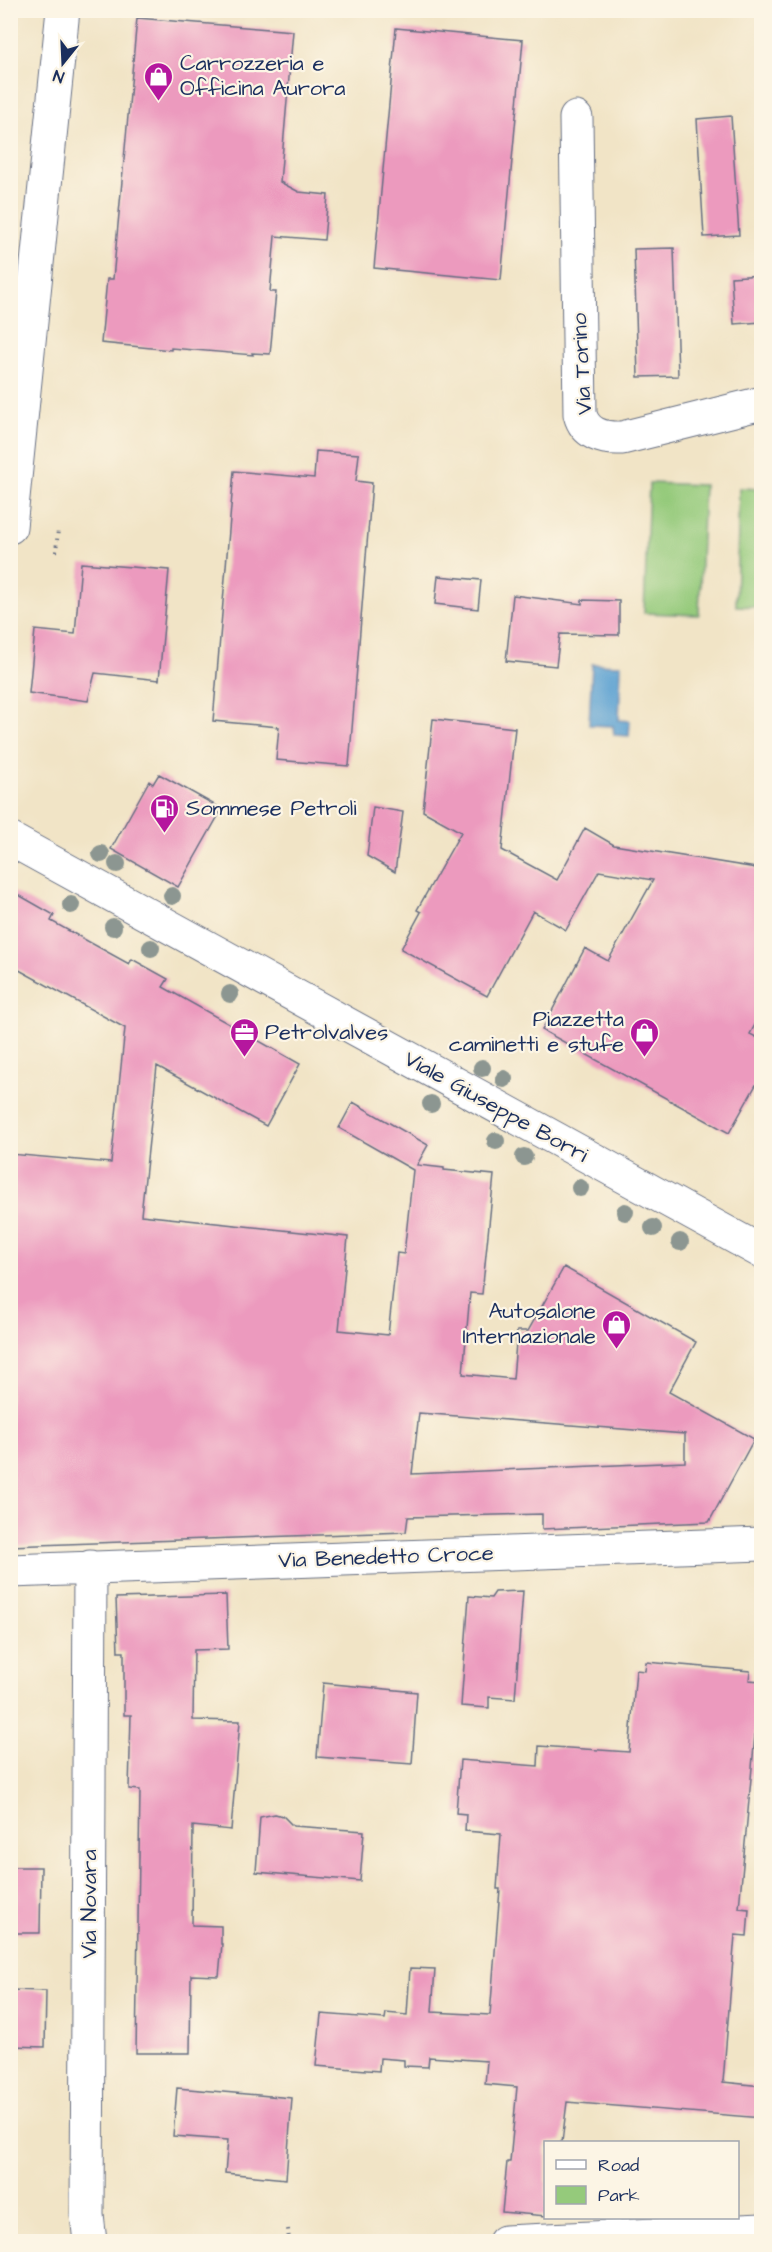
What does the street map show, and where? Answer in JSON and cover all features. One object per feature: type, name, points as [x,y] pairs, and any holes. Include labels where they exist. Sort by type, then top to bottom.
[{"type":"street","points":[[10,527],[63,10]]},
{"type":"street","name":"Via Torino","points":[[576,118],[580,414],[584,425],[599,436],[622,438],[762,403]]},
{"type":"street","name":"Viale Giuseppe Borri","points":[[10,839],[762,1252]]},
{"type":"street","name":"Via Benedetto Croce","points":[[10,1571],[762,1544]]},
{"type":"street","name":"Via Novara","points":[[90,1567],[87,2204],[90,2241]]},
{"type":"street","points":[[505,2241],[762,2230]]},
{"type":"path","points":[[56,552],[58,529]]},
{"type":"path","points":[[288,2229],[289,2241]]},
{"type":"green space","points":[[649,483],[704,485],[699,615],[644,613]]},
{"type":"green space","points":[[739,488],[761,489],[761,607],[736,606]]},
{"type":"water","points":[[592,664],[621,665],[619,720],[630,721],[629,736],[614,735],[613,726],[589,725]]},
{"type":"building","points":[[137,18],[293,31],[280,182],[299,192],[328,195],[324,240],[275,236],[270,292],[276,292],[270,354],[252,353],[253,355],[171,348],[171,350],[101,343],[107,279],[113,279]]},
{"type":"building","points":[[396,28],[523,40],[501,280],[374,268]]},
{"type":"building","points":[[731,116],[739,235],[704,237],[697,119]]},
{"type":"building","points":[[674,248],[678,376],[638,377],[634,249]]},
{"type":"building","points":[[762,275],[762,322],[734,324],[731,277]]},
{"type":"building","points":[[316,451],[359,454],[356,481],[372,483],[349,766],[276,760],[279,727],[213,721],[234,471],[314,478]]},
{"type":"building","points":[[81,563],[169,570],[159,680],[95,673],[88,701],[29,693],[35,630],[75,634]]},
{"type":"building","points":[[438,576],[481,580],[478,609],[435,604]]},
{"type":"building","points":[[513,595],[582,604],[582,600],[619,601],[619,635],[560,634],[556,666],[506,661]]},
{"type":"building","points":[[433,719],[515,728],[502,850],[557,880],[585,828],[614,845],[762,869],[762,1012],[750,1034],[762,1040],[762,1074],[729,1133],[542,1030],[585,948],[608,961],[653,880],[599,871],[566,930],[533,911],[487,996],[401,949],[421,912],[417,910],[461,832],[423,811]]},
{"type":"building","points":[[159,774],[222,809],[178,887],[111,849],[149,781],[153,784]]},
{"type":"building","points":[[373,807],[403,812],[395,872],[367,856]]},
{"type":"building","points":[[10,890],[54,915],[51,921],[129,964],[132,959],[168,979],[163,987],[300,1064],[266,1126],[157,1066],[141,1215],[348,1237],[339,1330],[388,1335],[397,1253],[404,1254],[413,1170],[339,1128],[353,1102],[428,1145],[417,1165],[494,1175],[482,1294],[470,1293],[463,1374],[513,1379],[517,1331],[528,1331],[564,1267],[696,1342],[669,1392],[754,1439],[709,1522],[542,1529],[542,1514],[408,1517],[406,1532],[10,1546],[10,1154],[111,1163],[125,1028],[10,965]],"holes":[[[419,1413],[685,1434],[685,1462],[412,1474]]]},
{"type":"building","points":[[523,1591],[515,1699],[489,1697],[489,1708],[461,1706],[469,1596],[491,1598],[495,1592]]},
{"type":"building","points":[[226,1595],[228,1649],[194,1650],[193,1720],[240,1721],[231,1830],[193,1826],[192,1925],[221,1926],[219,1976],[191,1975],[190,2053],[136,2053],[140,1790],[129,1789],[131,1715],[124,1715],[124,1652],[118,1652],[116,1598]]},
{"type":"building","points":[[646,1662],[750,1671],[749,1680],[760,1681],[739,1908],[749,1909],[747,1936],[735,1935],[723,2082],[762,2086],[762,2118],[567,2102],[562,2141],[544,2141],[544,2216],[502,2212],[507,2162],[510,2162],[517,2087],[485,2084],[487,2061],[429,2057],[428,2067],[404,2066],[404,2060],[380,2058],[379,2071],[316,2066],[321,2014],[385,2019],[386,2013],[407,2015],[410,1968],[435,1969],[432,2012],[490,2015],[500,1889],[497,1889],[501,1834],[465,1831],[466,1814],[456,1813],[460,1760],[538,1766],[539,1746],[629,1752],[636,1670],[645,1671]]},
{"type":"building","points":[[323,1683],[417,1692],[412,1764],[317,1757]]},
{"type":"building","points":[[275,1814],[283,1816],[293,1826],[364,1831],[360,1881],[256,1872],[260,1817]]},
{"type":"building","points":[[10,1867],[41,1867],[40,1933],[10,1933]]},
{"type":"building","points":[[10,1990],[46,1991],[45,2047],[10,2046]]},
{"type":"building","points":[[177,2088],[292,2098],[286,2179],[225,2173],[228,2140],[173,2136]]},
{"type":"place","name":"Carrozzeria e Officina Aurora","points":[[159,102]]},
{"type":"place","name":"Sommese Petroli","points":[[165,834]]},
{"type":"place","name":"Petrolvalves","points":[[244,1058]]},
{"type":"place","name":"Piazzetta caminetti e stufe","points":[[645,1058]]},
{"type":"place","name":"Autosalone Internazionale","points":[[617,1350]]}]
